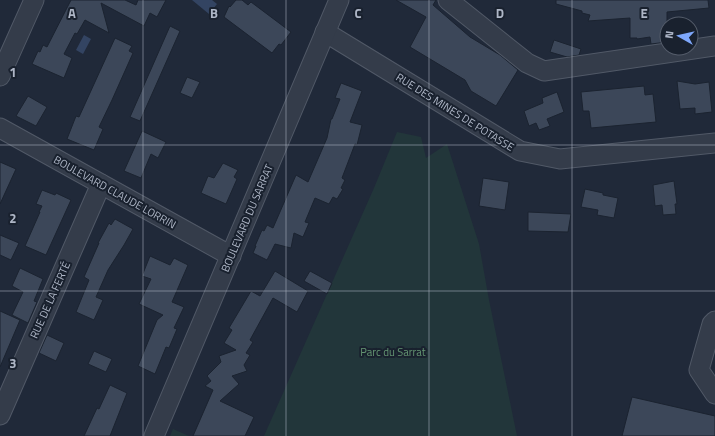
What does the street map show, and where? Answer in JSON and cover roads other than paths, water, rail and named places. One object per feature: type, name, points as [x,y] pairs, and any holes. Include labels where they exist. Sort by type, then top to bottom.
[{"type":"street","points":[[0,76],[34,0]]},
{"type":"street","name":"BOULEVARD DU SARRAT","points":[[154,436],[339,0]]},
{"type":"street","points":[[448,0],[527,63],[544,71],[715,46]]},
{"type":"street","name":"RUE DES MINES DE POTASSE","points":[[325,32],[520,151],[560,159],[715,143]]},
{"type":"street","name":"BOULEVARD CLAUDE LORRIN","points":[[0,128],[231,256]]},
{"type":"street","name":"RUE DE LA FERTÉ","points":[[0,415],[100,184]]},
{"type":"street","points":[[715,322],[712,324],[699,370],[715,394]]},
{"type":"water","points":[[192,0],[212,0],[217,4],[209,14]]},
{"type":"water","points":[[84,35],[91,39],[83,54],[76,50]]},
{"type":"park label","name":"Parc du Sarrat","points":[[393,352]]}]
